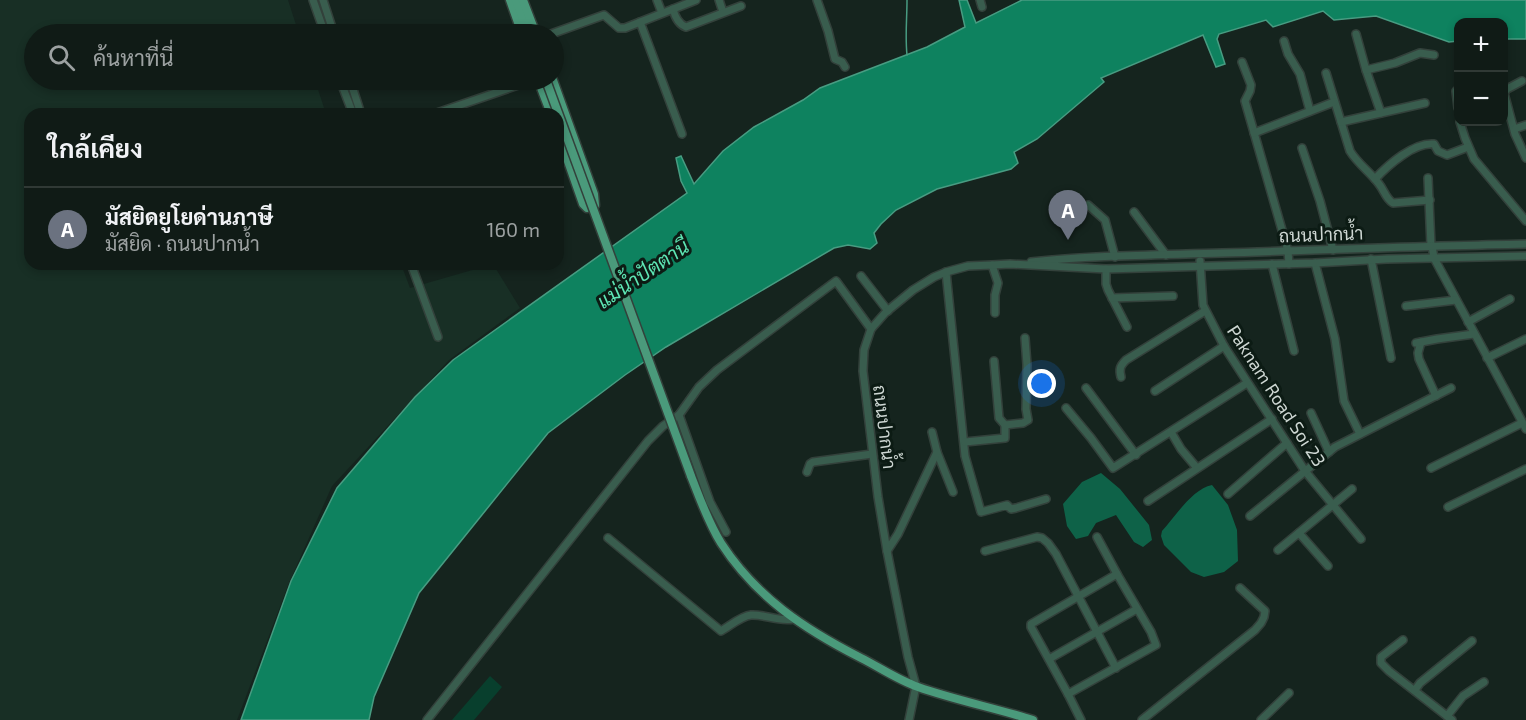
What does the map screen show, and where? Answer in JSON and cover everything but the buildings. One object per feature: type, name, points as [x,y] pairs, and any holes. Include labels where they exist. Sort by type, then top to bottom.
[{"type":"main road","points":[[510,0],[518,24]]},
{"type":"main road","points":[[516,0],[525,24]]},
{"type":"main road","points":[[523,0],[532,24]]},
{"type":"main road","points":[[542,90],[549,108]]},
{"type":"main road","points":[[550,90],[556,108]]},
{"type":"main road","points":[[557,90],[563,108]]},
{"type":"main road","points":[[564,111],[594,194],[595,205],[590,208],[583,204],[564,150]]},
{"type":"main road","points":[[564,129],[704,510],[721,543],[738,566],[774,604],[794,619],[850,652],[916,686],[1033,720]]},
{"type":"street","points":[[313,0],[321,24]]},
{"type":"street","points":[[323,0],[331,24]]},
{"type":"street","points":[[657,0],[662,13]]},
{"type":"street","points":[[564,29],[604,15],[621,28],[696,0]]},
{"type":"street","points":[[719,0],[723,12]]},
{"type":"street","points":[[817,0],[834,57],[845,67]]},
{"type":"street","points":[[673,9],[678,21],[686,27],[741,6]]},
{"type":"street","points":[[640,22],[682,134]]},
{"type":"street","points":[[1356,34],[1381,113]]},
{"type":"street","points":[[1284,41],[1288,54],[1300,74],[1310,111]]},
{"type":"street","points":[[1366,70],[1395,63],[1420,53],[1434,55]]},
{"type":"street","points":[[1242,62],[1251,85],[1245,101],[1288,251],[1288,264]]},
{"type":"street","points":[[1326,73],[1350,151],[1356,161],[1382,186],[1388,201],[1393,203],[1430,200]]},
{"type":"street","points":[[1522,81],[1504,93],[1514,129],[1526,158]]},
{"type":"street","points":[[344,90],[351,108]]},
{"type":"street","points":[[353,90],[359,108]]},
{"type":"street","points":[[451,108],[504,90]]},
{"type":"street","points":[[1254,133],[1334,102]]},
{"type":"street","points":[[1341,122],[1425,103]]},
{"type":"street","points":[[1514,129],[1526,125]]},
{"type":"street","points":[[1461,126],[1474,159],[1526,220]]},
{"type":"street","points":[[1375,179],[1389,165],[1427,144],[1434,144],[1438,151],[1447,155],[1468,147]]},
{"type":"street","points":[[1302,148],[1334,250]]},
{"type":"street","points":[[1428,178],[1434,258],[1524,426],[1431,468]]},
{"type":"street","points":[[1088,205],[1106,220],[1115,257]]},
{"type":"street","points":[[1134,212],[1166,255]]},
{"type":"street","name":"ถนนปากน้ำ","points":[[916,686],[909,663],[887,551],[862,371],[864,350],[871,329],[913,290],[934,277],[968,267],[1080,257],[1526,244]]},
{"type":"street","name":"Paknam Road Soi 23","points":[[1200,254],[1202,301],[1224,346],[1305,471],[1361,539]]},
{"type":"street","name":"ถนนปากน้ำ","points":[[1010,264],[1106,269],[1526,256]]},
{"type":"street","points":[[1371,260],[1391,358]]},
{"type":"street","points":[[1315,263],[1335,339],[1344,401],[1360,434]]},
{"type":"street","points":[[1272,264],[1294,351]]},
{"type":"street","points":[[992,265],[998,283],[995,313]]},
{"type":"street","points":[[1106,269],[1106,284],[1127,327]]},
{"type":"street","points":[[413,270],[438,337]]},
{"type":"street","points":[[946,272],[965,456],[981,512],[1007,505],[1011,509],[1046,499]]},
{"type":"street","points":[[861,276],[888,311]]},
{"type":"street","points":[[427,720],[648,441],[663,426],[679,415],[699,387],[717,370],[836,281],[871,329]]},
{"type":"street","points":[[1112,298],[1173,296]]},
{"type":"street","points":[[1468,322],[1510,298]]},
{"type":"street","points":[[1406,306],[1456,300]]},
{"type":"street","points":[[1121,377],[1119,370],[1126,360],[1205,311]]},
{"type":"street","points":[[1436,396],[1419,359],[1419,343],[1474,334]]},
{"type":"street","points":[[1005,425],[1028,420],[1025,338]]},
{"type":"street","points":[[1487,358],[1526,339]]},
{"type":"street","points":[[1155,391],[1224,346]]},
{"type":"street","points":[[964,442],[1005,438],[1005,425],[999,418],[994,361]]},
{"type":"street","points":[[1066,408],[1091,438],[1111,468],[1115,468],[1248,383]]},
{"type":"street","points":[[1086,388],[1136,454]]},
{"type":"street","points":[[1250,516],[1329,452],[1451,388]]},
{"type":"street","points":[[1311,413],[1329,452]]},
{"type":"street","points":[[679,415],[710,502],[726,532]]},
{"type":"street","points":[[1148,501],[1272,419]]},
{"type":"street","points":[[932,432],[936,452],[952,492]]},
{"type":"street","points":[[1171,432],[1181,449],[1197,468]]},
{"type":"street","points":[[1228,494],[1287,443]]},
{"type":"street","points":[[887,551],[898,534],[936,452]]},
{"type":"street","points":[[807,472],[813,462],[872,454]]},
{"type":"street","points":[[1448,507],[1526,470]]},
{"type":"street","points":[[1278,549],[1352,489]]},
{"type":"street","points":[[1299,533],[1328,566]]},
{"type":"street","points":[[985,550],[1037,537],[1042,538],[1056,554],[1116,668]]},
{"type":"street","points":[[1068,694],[1156,645],[1151,632],[1097,537]]},
{"type":"street","points":[[608,538],[722,631],[752,615],[783,621],[794,619]]},
{"type":"street","points":[[1081,720],[1031,624],[1117,574]]},
{"type":"street","points":[[1142,720],[1262,623],[1264,611],[1240,588]]},
{"type":"street","points":[[1049,659],[1137,609]]},
{"type":"street","points":[[1403,640],[1381,657],[1381,661],[1389,671],[1449,718],[1463,696],[1484,682]]},
{"type":"street","points":[[1415,690],[1420,683],[1472,641]]},
{"type":"street","points":[[909,720],[916,686]]},
{"type":"street","points":[[1261,720],[1289,693]]},
{"type":"shaded area","points":[[0,0],[288,0],[296,24],[24,24],[24,90],[318,90],[324,108],[24,108],[24,270],[403,270],[410,288],[472,270],[497,270],[520,308],[449,360],[332,486],[289,583],[237,720],[0,720]]},
{"type":"shaded area","points":[[1101,473],[1120,489],[1149,525],[1152,540],[1143,547],[1134,542],[1116,515],[1096,523],[1088,536],[1076,539],[1067,526],[1063,504],[1082,482]]},
{"type":"shaded area","points":[[1212,485],[1228,505],[1237,530],[1238,561],[1224,572],[1204,577],[1191,572],[1164,545],[1161,536],[1162,531],[1184,504],[1198,492]]},
{"type":"shaded area","points":[[490,676],[502,687],[474,720],[452,720]]},
{"type":"water","name":"แม่น้ำปัตตานี","points":[[959,0],[967,0],[976,23],[1022,0],[1526,0],[1526,39],[1508,39],[1508,18],[1454,18],[1454,41],[1449,42],[1376,16],[1334,20],[1323,11],[1273,27],[1266,20],[1219,34],[1217,39],[1225,64],[1216,67],[1203,35],[1101,78],[1104,82],[1037,139],[1014,152],[1018,163],[1011,169],[937,189],[896,210],[874,233],[877,243],[870,249],[848,245],[834,248],[666,347],[548,433],[419,593],[374,697],[369,720],[241,720],[291,581],[337,488],[415,397],[453,360],[687,193],[681,181],[676,158],[681,156],[694,184],[723,151],[754,127],[820,88],[927,47],[965,27]]},
{"type":"waterway","points":[[907,0],[907,55]]},
{"type":"place","name":"มัสยิดยูโยด่านภาษี","points":[[1068,240]]}]
